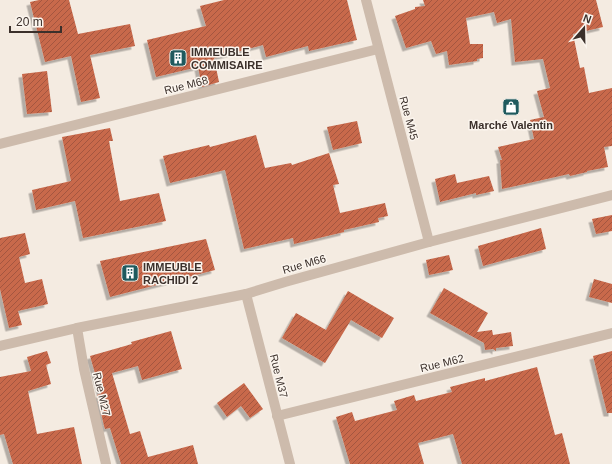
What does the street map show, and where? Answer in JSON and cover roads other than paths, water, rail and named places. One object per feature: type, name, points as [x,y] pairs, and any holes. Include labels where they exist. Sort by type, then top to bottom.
[{"type":"street","name":"Rue M45","points":[[366,0],[428,242]]},
{"type":"street","name":"Rue M68","points":[[0,144],[378,49]]},
{"type":"street","name":"Rue M66","points":[[0,346],[77,328],[246,294],[428,242],[612,194]]},
{"type":"street","name":"Rue M37","points":[[246,294],[290,464]]},
{"type":"street","name":"Rue M27","points":[[77,328],[84,369],[106,464]]},
{"type":"street","name":"Rue M62","points":[[277,416],[612,333]]},
{"type":"place","name":"IMMEUBLE COMMISAIRE","points":[[178,58]]},
{"type":"place","name":"Marché Valentin","points":[[511,107]]},
{"type":"place","name":"IMMEUBLE RACHIDI 2","points":[[130,273]]}]
